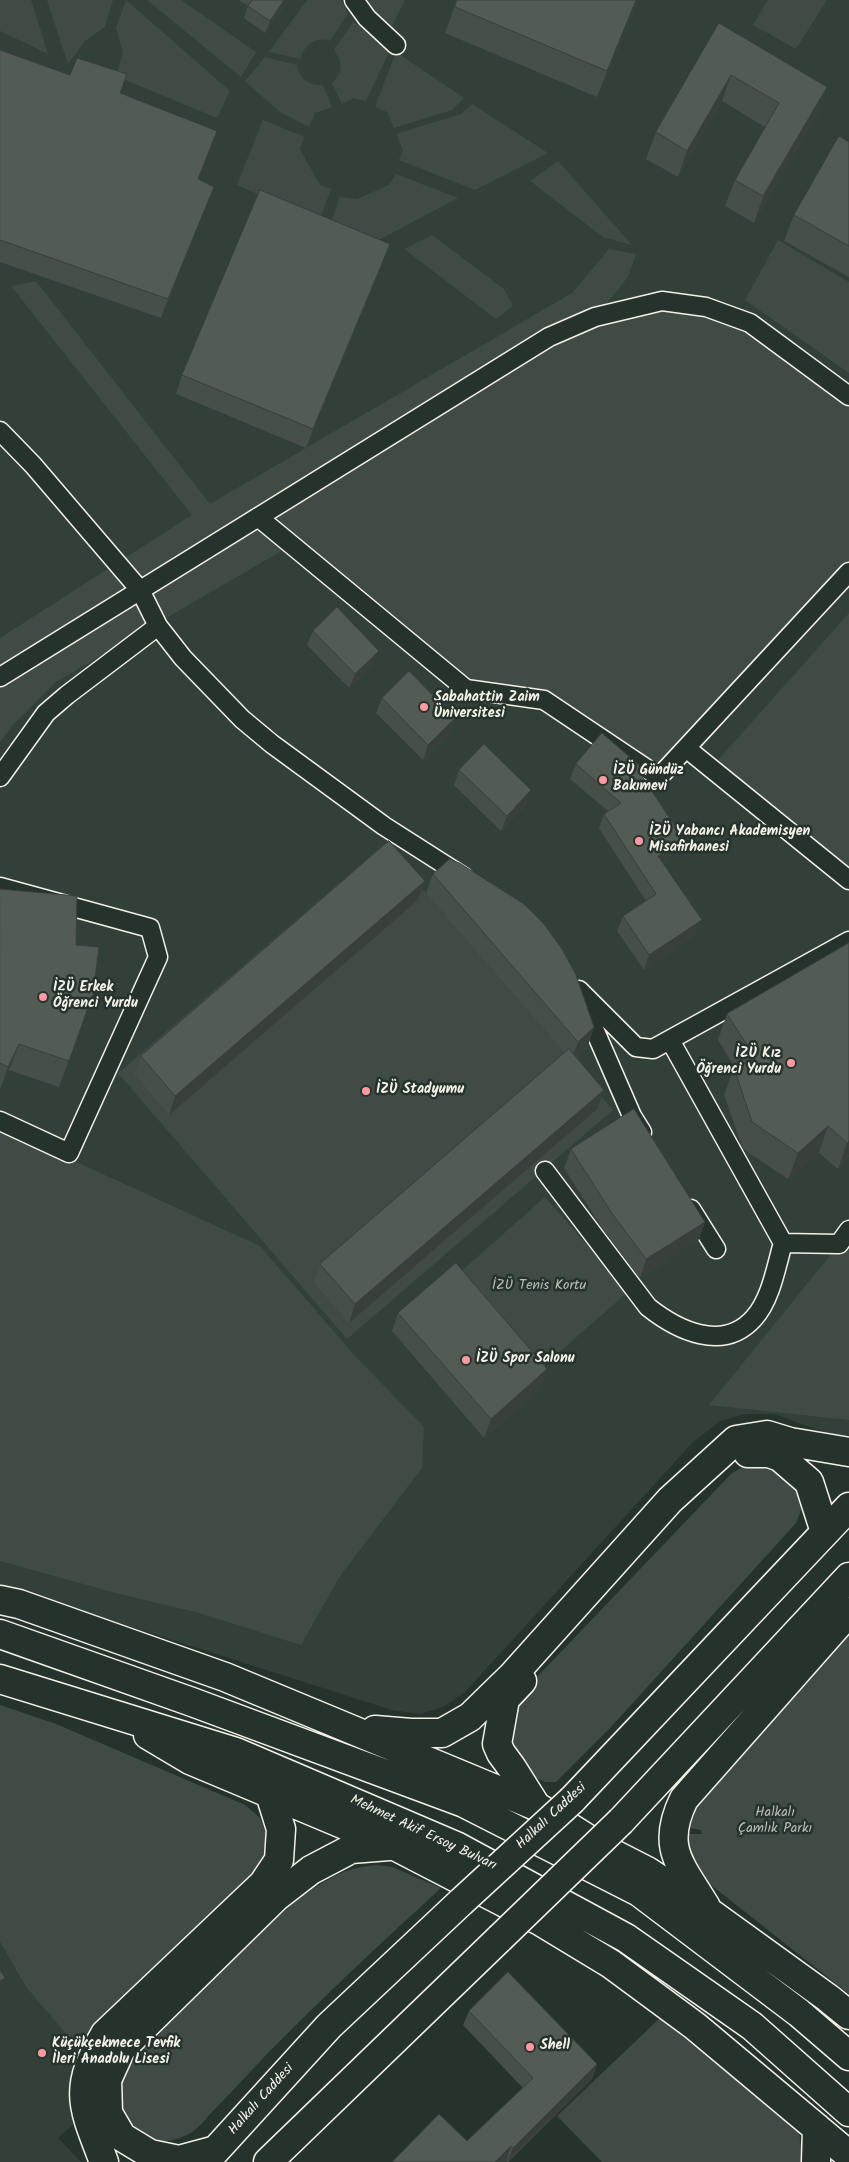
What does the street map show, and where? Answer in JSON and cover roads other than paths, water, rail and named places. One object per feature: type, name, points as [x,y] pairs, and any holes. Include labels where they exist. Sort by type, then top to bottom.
[{"type":"main road","points":[[349,1728],[411,1733],[442,1733],[470,1717],[512,1676],[670,1500],[736,1440],[767,1435],[790,1442],[849,1452]]},
{"type":"main road","points":[[536,1806],[497,1744],[505,1699],[698,1491],[735,1459],[747,1453],[769,1453],[780,1457],[808,1482],[826,1532]]},
{"type":"main road","name":"Halkalı Caddesi","points":[[211,2156],[329,2026],[572,1800],[849,1506]]},
{"type":"main road","points":[[268,2162],[621,1821],[849,1577]]},
{"type":"main road","points":[[0,1600],[19,1604],[224,1677],[536,1806],[604,1849],[647,1871],[709,1912],[849,2015]]},
{"type":"main road","points":[[709,1912],[675,1854],[672,1841],[678,1811],[684,1799],[849,1612]]},
{"type":"main road","points":[[0,1634],[192,1702],[464,1803],[639,1892],[799,2013],[849,2056]]},
{"type":"main road","name":"Mehmet Akif Ersoy Bulvarı","points":[[0,1678],[236,1752],[456,1846],[563,1902],[626,1938],[752,2026],[849,2112]]},
{"type":"main road","points":[[108,1712],[190,1760],[395,1846],[540,1921],[611,1964],[695,2026],[849,2155]]},
{"type":"main road","points":[[104,2162],[85,2111],[84,2086],[90,2059],[105,2034],[263,1884],[278,1860],[281,1829],[270,1794]]},
{"type":"main road","points":[[211,2156],[179,2160],[150,2154],[122,2138],[108,2113],[107,2080],[121,2049],[276,1896],[311,1870],[351,1848],[395,1846]]},
{"type":"main road","points":[[816,2128],[816,2162]]},
{"type":"street","points":[[354,0],[367,18],[396,45]]},
{"type":"street","points":[[0,677],[549,337],[595,317],[662,301],[706,307],[750,323],[849,396]]},
{"type":"street","points":[[0,431],[33,464],[140,590],[158,626],[183,658],[242,719],[272,744],[384,826],[480,886]]},
{"type":"street","points":[[258,518],[466,689],[544,700],[659,777],[849,572]]},
{"type":"street","points":[[0,777],[46,714],[66,695],[158,626]]},
{"type":"street","points":[[686,748],[849,880]]},
{"type":"street","points":[[0,887],[150,928],[158,957],[69,1152],[0,1121]]},
{"type":"street","points":[[653,1149],[632,1116],[575,983],[636,1047],[653,1049],[849,941]]},
{"type":"street","points":[[545,1172],[648,1307],[663,1320],[702,1336],[721,1336],[740,1330],[754,1318],[771,1285],[783,1243],[670,1040]]},
{"type":"street","points":[[684,1199],[716,1248]]},
{"type":"street","points":[[783,1243],[839,1244],[849,1230]]},
{"type":"place","name":"Sabahattin Zaim Üniversitesi","points":[[424,707]]},
{"type":"place","name":"İZÜ Gündüz Bakımevi","points":[[603,780]]},
{"type":"place","name":"İZÜ Yabancı Akademisyen Misafirhanesi","points":[[639,841]]},
{"type":"place","name":"İZÜ Erkek Öğrenci Yurdu","points":[[43,997]]},
{"type":"place","name":"İZÜ Kız Öğrenci Yurdu","points":[[791,1063]]},
{"type":"place","name":"İZÜ Stadyumu","points":[[366,1091]]},
{"type":"place","name":"İZÜ Spor Salonu","points":[[466,1360]]},
{"type":"place","name":"Shell","points":[[530,2047]]},
{"type":"place","name":"Küçükçekmece Tevfik İleri Anadolu Lisesi","points":[[42,2053]]},
{"type":"park label","name":"İZÜ Tenis Kortu","points":[[539,1287]]},
{"type":"park label","name":"Halkalı Çamlık Parkı","points":[[775,1822]]}]
